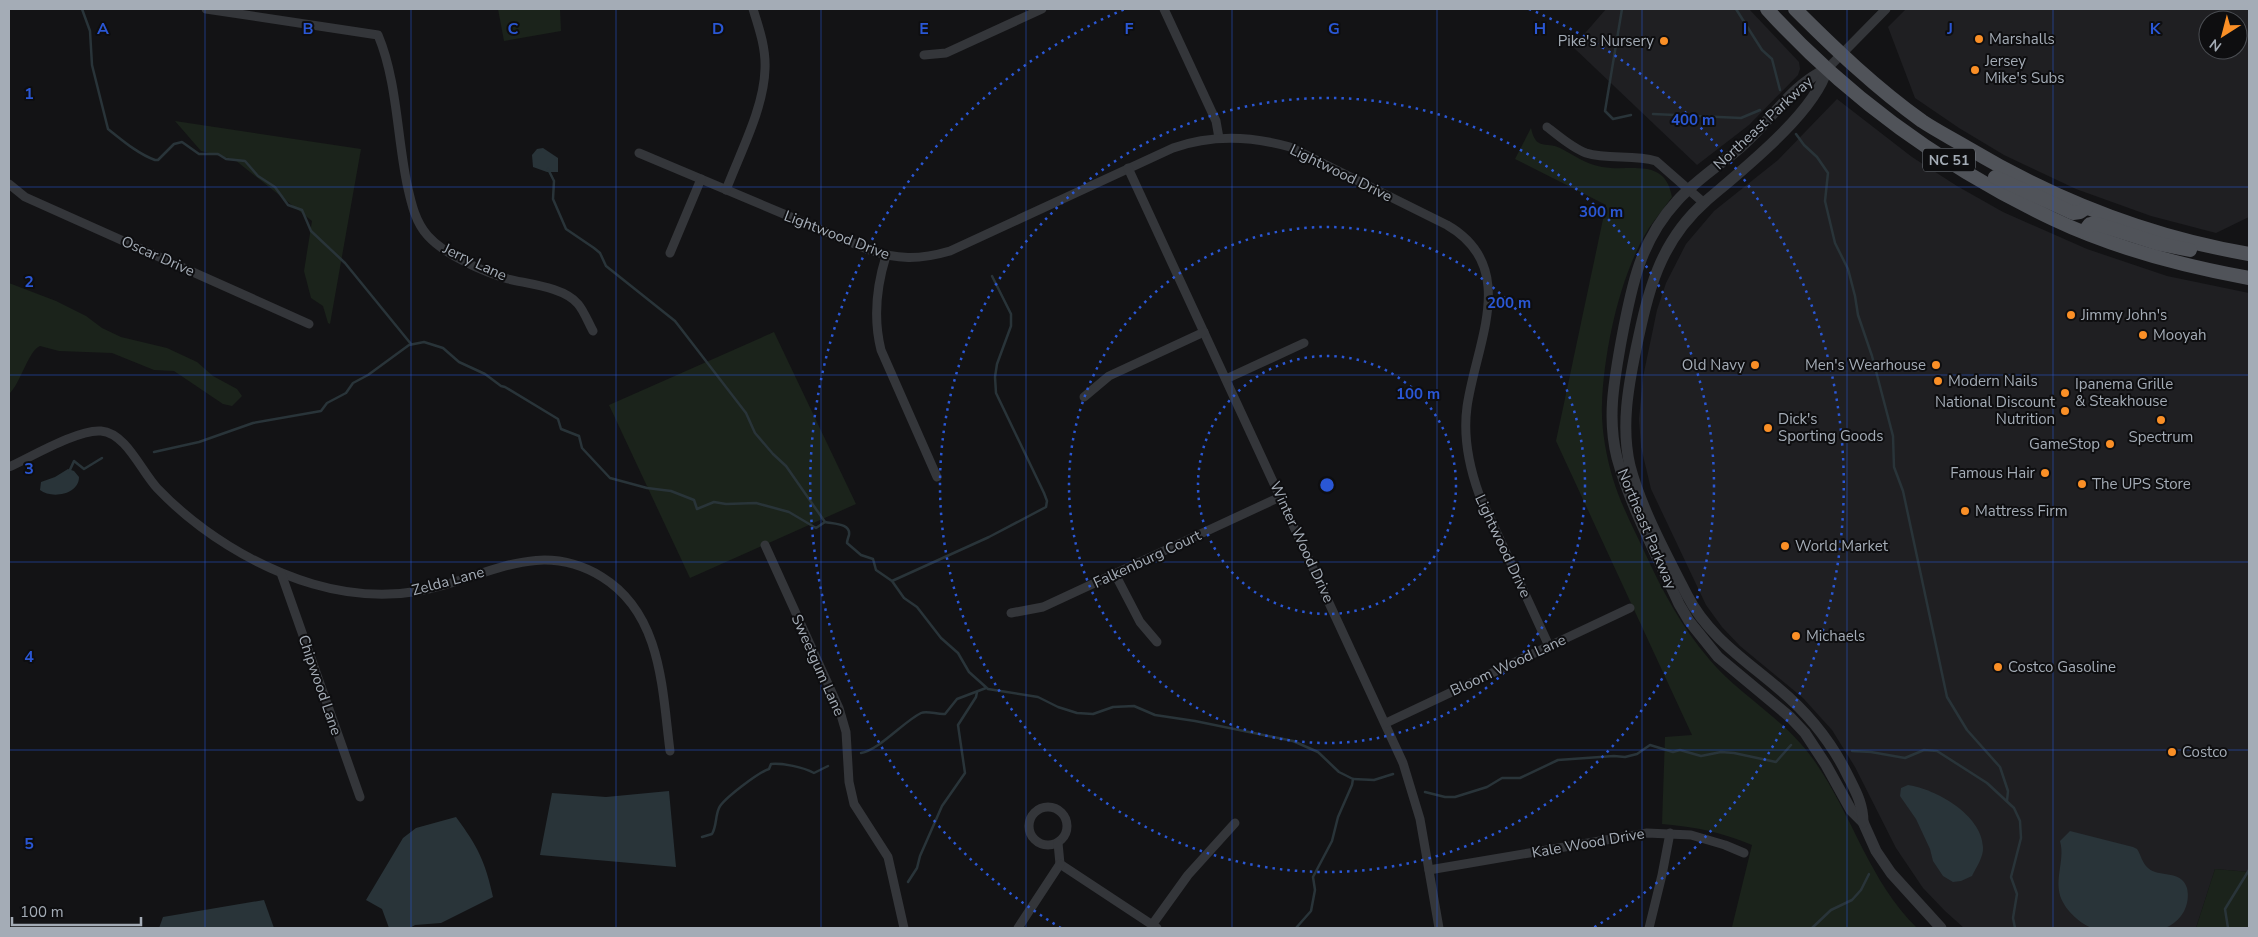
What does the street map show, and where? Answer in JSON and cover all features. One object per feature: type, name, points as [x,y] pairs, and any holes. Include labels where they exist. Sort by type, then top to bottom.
[{"type":"main road","name":"NC 51","points":[[1767,9],[1827,69],[1883,116],[1952,162],[2053,219],[2132,249],[2180,263],[2249,278]]},
{"type":"main road","name":"NC 51","points":[[1795,9],[1841,55],[1924,122],[2022,179],[2086,208],[2140,227],[2226,250],[2249,254]]},
{"type":"main road","points":[[1952,162],[1979,169],[2073,213],[2080,212],[2086,208]]},
{"type":"main road","points":[[2084,232],[2090,224],[2097,224],[2160,244],[2198,252],[2226,250]]},
{"type":"street","name":"Jerry Lane","points":[[206,9],[378,35],[388,66],[410,198],[418,221],[427,235],[442,249],[471,264],[507,278],[540,285],[568,295],[578,304],[593,331]]},
{"type":"street","points":[[726,190],[764,86],[764,51],[753,9]]},
{"type":"street","points":[[924,55],[946,52],[1042,9]]},
{"type":"street","points":[[1164,9],[1216,121],[1219,138]]},
{"type":"street","name":"Northeast Parkway","points":[[1886,9],[1827,69],[1813,75],[1802,84],[1752,137],[1678,200],[1649,241],[1633,282],[1610,410],[1617,456],[1624,481],[1679,604],[1689,621],[1718,657],[1790,717],[1805,733],[1826,764],[1851,810],[1862,822],[1876,851],[1891,873],[1941,928]]},
{"type":"street","name":"Northeast Parkway","points":[[1827,69],[1823,84],[1815,96],[1782,132],[1693,214],[1672,242],[1648,293],[1626,406],[1627,445],[1630,465],[1639,494],[1684,589],[1706,625],[1720,641],[1779,688],[1817,726],[1841,761],[1863,807],[1862,822]]},
{"type":"street","points":[[1547,127],[1584,152],[1594,155],[1656,160],[1704,203]]},
{"type":"street","name":"Lightwood Drive","points":[[639,153],[886,256],[915,258],[950,251],[1128,168],[1185,144],[1219,138],[1264,140],[1303,153],[1447,225],[1463,235],[1476,249],[1488,277],[1489,300],[1468,406],[1466,432],[1471,470],[1479,494],[1549,646]]},
{"type":"street","name":"Winter Wood Drive","points":[[1128,168],[1403,763],[1415,798],[1439,928]]},
{"type":"street","points":[[670,253],[701,179]]},
{"type":"street","name":"Oscar Drive","points":[[9,184],[25,197],[310,324]]},
{"type":"street","points":[[886,256],[875,307],[878,339],[881,350],[938,477]]},
{"type":"street","points":[[1084,397],[1109,376],[1204,332]]},
{"type":"street","points":[[1226,378],[1304,343]]},
{"type":"street","name":"Zelda Lane","points":[[9,467],[80,434],[94,431],[106,432],[120,440],[156,487],[174,505],[206,530],[263,565],[281,573],[314,584],[356,592],[392,594],[436,587],[522,561],[557,561],[584,567],[617,588],[632,604],[646,626],[652,641],[660,675],[670,751]]},
{"type":"street","name":"Falkenburg Court","points":[[1011,613],[1043,607],[1280,497]]},
{"type":"street","name":"Sweetgum Lane","points":[[765,545],[840,708],[846,732],[849,782],[854,804],[888,858],[904,928]]},
{"type":"street","name":"Chipwood Lane","points":[[281,573],[360,797]]},
{"type":"street","points":[[1115,574],[1137,617],[1157,642]]},
{"type":"street","name":"Bloom Wood Lane","points":[[1386,723],[1630,608]]},
{"type":"street","points":[[1052,807],[1065,816],[1068,829],[1058,843],[1047,846],[1041,844],[1030,834],[1029,823],[1038,810],[1052,807]]},
{"type":"street","points":[[1060,864],[1155,926],[1188,875],[1235,823]]},
{"type":"street","points":[[1649,928],[1670,833]]},
{"type":"street","name":"Kale Wood Drive","points":[[1429,870],[1634,834],[1670,833],[1706,838],[1744,853]]},
{"type":"street","points":[[1018,928],[1060,864],[1058,843]]},
{"type":"shaded area","points":[[498,9],[560,9],[561,31],[504,41]]},
{"type":"shaded area","points":[[1606,9],[1749,9],[1799,62],[1800,69],[1798,75],[1749,125],[1697,165],[1573,47]]},
{"type":"shaded area","points":[[1906,9],[2249,9],[2249,217],[2216,233],[2151,216],[2076,189],[2004,155],[1959,128],[1915,98],[1888,27]]},
{"type":"shaded area","points":[[1837,99],[1912,157],[1957,186],[2003,212],[2087,249],[2167,276],[2249,293],[2249,872],[2215,869],[2196,928],[1964,928],[1923,888],[1896,848],[1855,767],[1832,730],[1803,698],[1740,646],[1722,627],[1706,605],[1651,489],[1641,447],[1639,419],[1643,377],[1657,310],[1666,283],[1686,244],[1714,211],[1778,160]]},
{"type":"shaded area","points":[[175,121],[361,149],[330,324],[328,323],[323,306],[311,298],[304,271],[312,221],[235,160],[201,151]]},
{"type":"shaded area","points":[[1531,128],[1538,143],[1555,146],[1596,166],[1654,171],[1662,176],[1668,184],[1672,197],[1649,228],[1630,267],[1615,313],[1606,360],[1603,383],[1603,432],[1610,470],[1616,489],[1659,581],[1673,608],[1690,634],[1721,672],[1789,731],[1813,759],[1839,801],[1873,868],[1900,909],[1917,928],[1734,928],[1732,927],[1752,845],[1708,831],[1662,824],[1665,737],[1692,735],[1556,441],[1606,205],[1515,159]]},
{"type":"shaded area","points":[[543,148],[558,158],[558,172],[547,172],[533,167],[532,155],[537,149]]},
{"type":"shaded area","points":[[9,283],[56,301],[121,337],[167,348],[197,362],[213,376],[237,389],[242,396],[232,406],[223,404],[174,371],[154,370],[112,353],[59,351],[40,346],[32,354],[9,394]]},
{"type":"shaded area","points":[[774,332],[856,504],[690,578],[609,405]]},
{"type":"shaded area","points":[[68,469],[74,471],[79,477],[78,483],[70,491],[57,495],[40,490],[41,482],[55,477]]},
{"type":"shaded area","points":[[1908,785],[1944,798],[1966,814],[1975,824],[1981,835],[1983,851],[1972,876],[1953,882],[1943,876],[1933,861],[1930,849],[1916,819],[1900,796],[1901,788]]},
{"type":"shaded area","points":[[669,791],[676,867],[540,855],[552,793],[606,797]]},
{"type":"shaded area","points":[[456,817],[480,855],[493,897],[441,923],[415,925],[410,928],[389,928],[382,909],[366,900],[403,838],[416,828]]},
{"type":"shaded area","points":[[2070,831],[2133,847],[2137,849],[2148,868],[2158,873],[2180,878],[2187,888],[2188,894],[2184,912],[2176,922],[2165,928],[2155,930],[2097,929],[2080,922],[2066,907],[2060,896],[2059,888],[2060,841]]},
{"type":"shaded area","points":[[2215,869],[2249,872],[2249,928],[2196,928]]},
{"type":"shaded area","points":[[264,900],[274,928],[159,928],[163,917]]},
{"type":"waterway","points":[[82,9],[90,31],[92,65],[108,129],[136,150],[155,160],[158,160],[174,144],[182,142],[199,154],[218,154],[226,159],[245,161],[258,176],[275,187],[288,205],[302,210],[311,231],[345,263],[411,344]]},
{"type":"waterway","points":[[1622,9],[1605,111],[1613,119],[1631,115]]},
{"type":"waterway","points":[[1736,9],[1762,50],[1772,59],[1780,90]]},
{"type":"waterway","points":[[1653,114],[1741,118],[1760,110]]},
{"type":"waterway","points":[[1796,134],[1804,145],[1817,157],[1828,173],[1825,201],[1835,243],[1848,269],[1858,315],[1872,356],[1893,436],[1894,467],[1903,491],[1947,697],[1967,730],[2000,767],[2008,791],[2007,801]]},
{"type":"waterway","points":[[548,169],[554,181],[553,199],[566,229],[600,253],[606,266],[675,321],[746,413],[755,433],[786,466],[825,522],[847,528],[849,531],[847,543],[861,555],[873,559],[876,570],[892,581],[904,598],[917,607],[941,638],[958,653],[969,672],[988,689],[1038,697],[1058,707],[1077,713],[1093,714],[1113,707],[1134,706],[1155,715],[1195,721],[1293,741],[1318,752],[1339,772],[1353,779],[1374,780],[1393,774]]},
{"type":"waterway","points":[[892,581],[989,537],[1046,507],[1047,501],[1044,493],[996,393],[995,377],[997,364],[1011,326],[1011,314],[992,276]]},
{"type":"waterway","points":[[154,452],[199,442],[253,423],[321,411],[327,403],[346,393],[353,383],[368,375],[409,345],[424,342],[443,348],[459,362],[485,374],[501,386],[558,419],[561,429],[579,436],[582,448],[610,478],[647,488],[671,491],[694,500],[697,509],[714,502],[726,504],[756,503],[789,512],[816,528],[825,522]]},
{"type":"waterway","points":[[69,472],[74,461],[84,469],[102,458]]},
{"type":"waterway","points":[[861,753],[875,747],[921,713],[945,714],[957,699],[986,688]]},
{"type":"waterway","points":[[908,882],[917,868],[920,856],[942,806],[965,773],[958,725],[976,697],[977,692]]},
{"type":"waterway","points":[[1425,792],[1445,797],[1455,797],[1487,787],[1502,778],[1520,778],[1558,760],[1625,757],[1637,754],[1650,745],[1673,752],[1680,750],[1701,756],[1721,752],[1734,753],[1776,762],[1791,745]]},
{"type":"waterway","points":[[1852,751],[1905,758],[1924,750],[1937,751],[1987,783],[2014,808],[2020,821],[2021,838],[2011,877],[2017,894],[2013,918],[2015,928]]},
{"type":"waterway","points":[[702,837],[712,834],[718,811],[722,804],[742,786],[769,769],[771,764],[793,766],[814,773],[828,766]]},
{"type":"waterway","points":[[1296,928],[1311,911],[1315,890],[1313,877],[1332,841],[1338,817],[1353,779]]},
{"type":"waterway","points":[[2228,928],[2225,909],[2249,870]]},
{"type":"waterway","points":[[1812,928],[1831,910],[1852,900],[1861,890],[1869,874]]},
{"type":"place","name":"Marshalls","points":[[1979,39]]},
{"type":"place","name":"Pike's Nursery","points":[[1664,41]]},
{"type":"place","name":"Jersey Mike's Subs","points":[[1975,70]]},
{"type":"place","name":"Jimmy John's","points":[[2071,315]]},
{"type":"place","name":"Mooyah","points":[[2143,335]]},
{"type":"place","name":"Old Navy","points":[[1755,365]]},
{"type":"place","name":"Men's Wearhouse","points":[[1936,365]]},
{"type":"place","name":"Modern Nails","points":[[1938,381]]},
{"type":"place","name":"Ipanema Grille & Steakhouse","points":[[2065,393]]},
{"type":"place","name":"National Discount Nutrition","points":[[2065,411]]},
{"type":"place","name":"Spectrum","points":[[2161,420]]},
{"type":"place","name":"Dick's Sporting Goods","points":[[1768,428]]},
{"type":"place","name":"GameStop","points":[[2110,444]]},
{"type":"place","name":"Famous Hair","points":[[2045,473]]},
{"type":"place","name":"The UPS Store","points":[[2082,484]]},
{"type":"place","name":"Mattress Firm","points":[[1965,511]]},
{"type":"place","name":"World Market","points":[[1785,546]]},
{"type":"place","name":"Michaels","points":[[1796,636]]},
{"type":"place","name":"Costco Gasoline","points":[[1998,667]]},
{"type":"place","name":"Costco","points":[[2172,752]]}]
